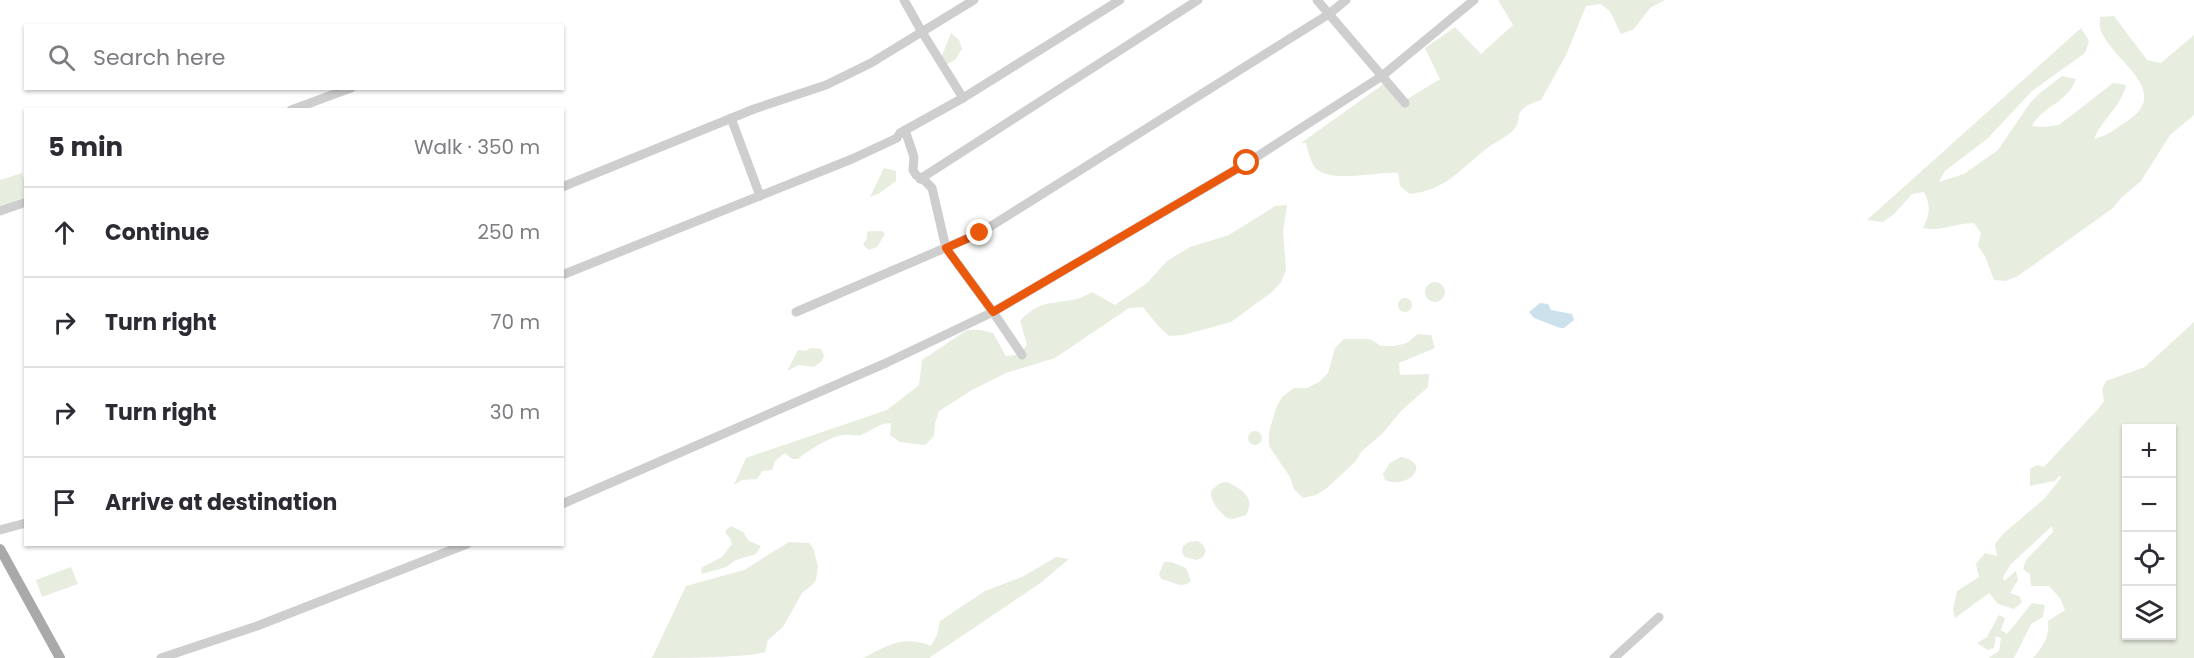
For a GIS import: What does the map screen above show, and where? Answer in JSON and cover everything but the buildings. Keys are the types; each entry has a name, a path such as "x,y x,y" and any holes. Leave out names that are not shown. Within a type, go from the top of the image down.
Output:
{"main road":[{"path":"0,549 60,658"}],"street":[{"path":"904,0 963,98"},
{"path":"564,186 731,118 826,85 871,63 975,0"},
{"path":"564,268 852,159 897,138 902,131 963,98 1120,0"},
{"path":"1317,0 1405,103"},
{"path":"796,312 990,227 1329,14 1346,0"},
{"path":"564,503 877,368 993,312 1247,163 1382,76 1474,0"},
{"path":"920,179 1194,1"},
{"path":"296,108 346,90"},
{"path":"731,118 760,193"},
{"path":"902,131 914,157 913,170 932,188 946,248 1022,355"},
{"path":"564,274 760,193"},
{"path":"0,211 24,203"},
{"path":"0,530 24,524"},
{"path":"161,658 257,626 462,546"},
{"path":"1614,658 1659,616"}],"shaded area":[{"path":"1498,0 1665,0 1650,8 1634,29 1621,34 1610,11 1600,4 1586,6 1566,55 1541,100 1523,109 1516,126 1508,135 1489,147 1443,184 1410,194 1400,186 1398,173 1341,176 1321,172 1314,166 1306,143 1301,143 1385,83 1404,101 1440,79 1425,48 1455,27 1481,54 1513,25"},
{"path":"2114,16 2147,60 2161,63 2194,35 2194,115 2170,135 2141,181 2113,208 2018,276 2006,281 1994,280 1985,256 1978,246 1981,233 1974,223 1936,229 1923,228 1929,210 1924,192 1912,194 1894,214 1883,222 1867,220 2081,28 2089,41 2085,53 2032,91 1987,139 1945,171 1939,182 1964,174 1998,150 2030,103 2062,76 2076,79 2067,94 2043,113 2032,126 2059,125 2113,83 2126,85 2124,93 2094,139 2130,119 2141,108 2144,97 2142,86 2135,75 2107,42 2100,29 2100,17"},
{"path":"951,33 959,40 962,49 955,60 947,64 941,58"},
{"path":"884,168 896,171 896,181 870,197"},
{"path":"22,173 24,197 0,206 0,180"},
{"path":"1287,205 1283,232 1286,270 1281,282 1272,292 1231,322 1183,335 1169,336 1143,307 1129,308 1055,358 1006,373 972,390 939,411 934,436 925,445 900,442 890,435 891,423 886,424 861,435 831,438 798,459 792,459 785,453 775,461 772,470 762,471 757,479 742,480 734,485 746,458 887,410 919,385 922,360 967,330 993,333 1006,356 1018,355 1027,345 1020,321 1029,312 1046,304 1073,300 1092,292 1115,305 1147,283 1167,261 1190,247 1229,235 1275,206"},
{"path":"882,231 885,234 877,247 869,250 863,245 867,232"},
{"path":"1435,282 1442,285 1445,292 1442,299 1435,302 1428,299 1425,292 1428,285"},
{"path":"1402,298 1408,298 1412,305 1408,312 1402,312 1398,308 1398,302"},
{"path":"2194,322 2194,658 2033,658 2045,641 2048,621 2065,610 2060,598 2049,586 2031,586 2030,574 2023,569 2026,560 2053,532 2052,526 2010,565 2003,577 2004,581 2016,571 2018,580 2010,593 2019,596 2022,602 2014,609 1998,604 1989,593 1955,618 1953,610 1957,591 1979,577 1976,564 1985,553 1997,556 1995,544 2004,533 2044,499 2061,478 2060,475 2055,481 2030,486 2030,469 2037,465 2044,467 2099,408 2104,401 2102,389 2106,381 2145,367"},
{"path":"1418,334 1431,335 1435,348 1399,363 1400,375 1429,374 1428,387 1400,412 1383,433 1362,451 1355,462 1327,488 1316,495 1303,498 1294,489 1290,477 1269,446 1269,432 1282,397 1294,388 1307,388 1319,382 1328,373 1335,348 1344,339 1370,339 1381,346 1395,346 1407,343"},
{"path":"811,348 821,349 824,355 822,361 814,367 799,365 787,371 798,350 805,351"},
{"path":"1252,431 1258,431 1262,438 1258,445 1252,445 1248,441 1248,435"},
{"path":"1401,457 1410,460 1415,465 1414,475 1402,481 1385,480 1383,474 1390,463"},
{"path":"1227,482 1246,494 1249,509 1246,515 1233,519 1227,518 1214,503 1211,491 1220,483"},
{"path":"731,526 743,532 749,541 761,546 756,554 702,574 701,568 722,557 732,544 725,533"},
{"path":"1198,541 1206,551 1203,557 1197,560 1185,557 1182,552 1183,546 1189,542"},
{"path":"789,542 809,543 813,548 818,566 816,580 802,593 783,627 768,640 765,652 728,657 652,658 686,586 744,570"},
{"path":"1056,557 1069,559 1039,584 929,658 863,658 896,643 912,641 931,646 937,635 940,621 985,591 1022,577"},
{"path":"1164,562 1171,562 1186,568 1191,581 1180,585 1161,579 1159,574"},
{"path":"71,567 78,584 42,597 36,580"},
{"path":"2032,603 2045,605 2043,617 2031,624 2014,658 1988,658 1999,651 2001,638 1996,636 1994,648 1988,650 1977,643 1987,637 1999,615 2005,618 2001,630 2007,634"}],"water":[{"path":"1540,303 1548,304 1551,310 1572,314 1574,320 1564,328 1560,328 1534,318 1529,312"}],"route":[{"path":"980,233 946,248 993,312 1247,163"}]}
